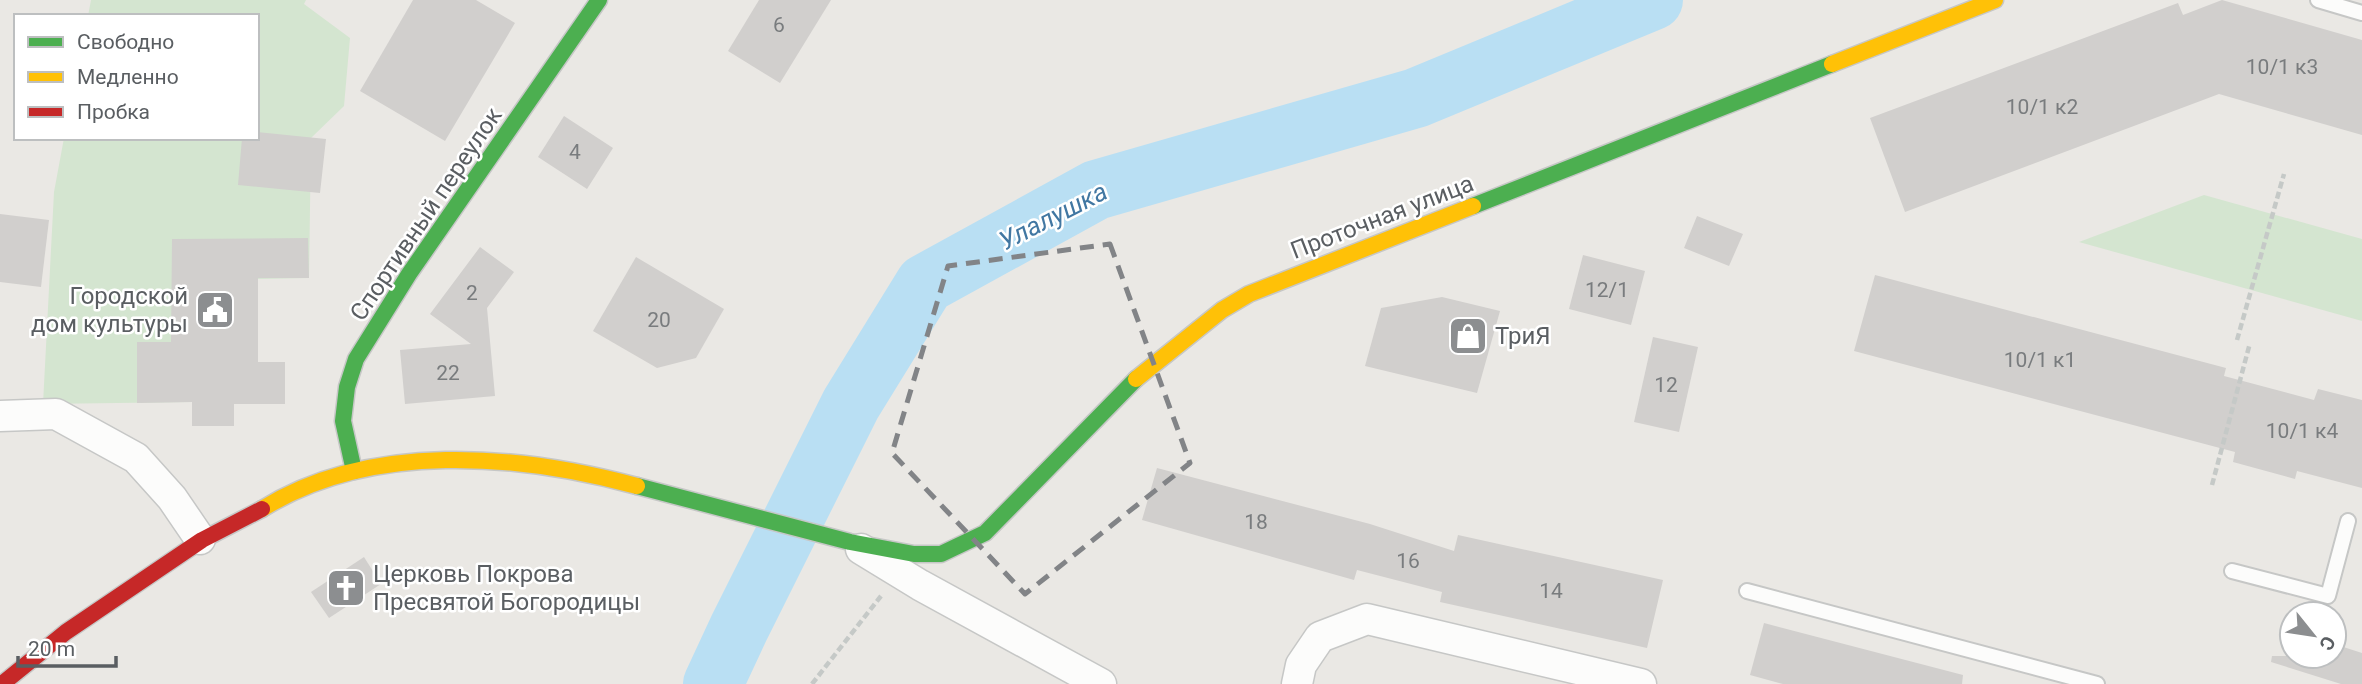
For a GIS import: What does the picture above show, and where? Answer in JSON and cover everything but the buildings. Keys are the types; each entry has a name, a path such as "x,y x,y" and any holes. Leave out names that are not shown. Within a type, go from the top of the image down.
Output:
{"main road":[{"name":"Спортивный переулок","path":"354,471 342,421 347,387 356,359 409,275 599,0"},
{"name":"Проточная улица","path":"2,684 66,632 187,551 200,539 254,513 297,488 354,471 424,462 558,468 597,475 850,542 914,554 941,554 985,533 1111,402 1151,365 1222,310 1249,294 1995,0"}],"street":[{"path":"0,416 55,414 136,458 172,498 200,539"},
{"path":"850,542 920,585 1101,684"},
{"path":"1297,684 1301,666 1320,637 1367,619 1641,684"}],"lane":[{"path":"2318,0 2362,13"},
{"path":"2232,571 2328,596 2348,521"},
{"path":"1746,591 2097,684"}],"path":[{"path":"2237,340 2284,174"},
{"path":"2212,485 2249,344"},
{"path":"812,684 884,592"}],"highlighted area":[{"path":"1110,244 1190,463 1025,594 892,453 948,266"}],"green space":[{"path":"91,0 306,0 304,4 350,38 344,106 311,138 309,278 258,279 258,362 285,362 285,404 234,404 234,426 192,426 192,402 43,404 54,192 64,140 259,140 259,14 88,14"},
{"path":"2204,195 2362,239 2362,321 2079,242"}],"waterway":[{"name":"Улалушка","path":"713,684 851,404 925,284 1096,190 1416,98 1653,0"}],"traffic: fast":[{"path":"354,471 343,421 347,387 356,359 409,274 599,0"},
{"path":"1473,206 1832,64"},
{"path":"637,486 850,542 914,554 941,554 985,533 1136,379"}],"traffic: slow":[{"path":"1832,64 1995,0"},
{"path":"1136,379 1222,310 1249,294 1473,206"},
{"path":"262,509 305,487 350,472 397,463 495,461 591,475 637,486"}],"traffic: jam":[{"path":"2,684 66,632 202,540 262,509"}],"place":[{"name":"Городской дом культуры","path":"215,310"},
{"name":"ТриЯ","path":"1468,336"},
{"name":"Церковь Покрова Пресвятой Богородицы","path":"346,588"}]}
